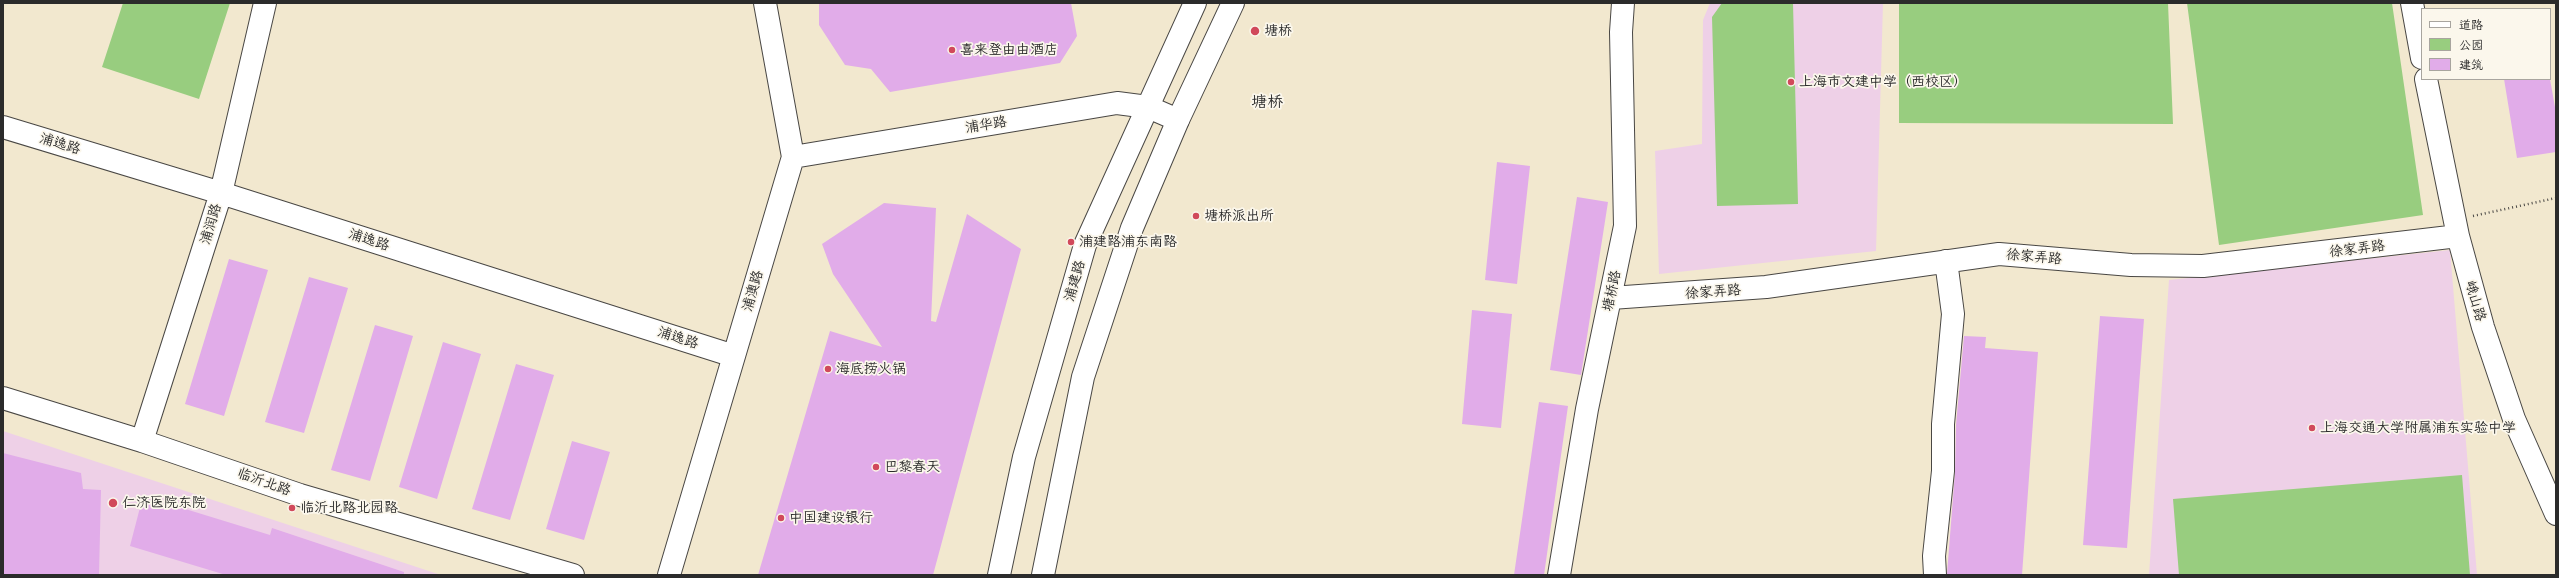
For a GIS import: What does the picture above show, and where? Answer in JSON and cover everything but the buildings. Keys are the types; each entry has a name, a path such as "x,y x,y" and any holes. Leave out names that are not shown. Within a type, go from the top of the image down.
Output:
{"street":[{"name":"浦润路","path":"142,441 221,193 265,3"},
{"name":"浦澳路","path":"669,575 793,157 765,3"},
{"name":"浦建路","path":"999,575 1024,457 1085,245 1195,3"},
{"path":"1043,575 1083,377 1132,228 1178,120 1233,3"},
{"name":"塘桥路","path":"1559,575 1573,480 1621,252 1626,210 1621,32 1623,3"},
{"path":"2412,3 2421,52"},
{"name":"峨山路","path":"2426,80 2457,228 2497,374 2514,419 2556,514"},
{"name":"浦华路","path":"793,157 1117,103 1148,107 1178,120"},
{"name":"浦逸路","path":"3,127 221,193 734,356"},
{"name":"徐家弄路","path":"1611,298 1766,287 1946,261 2012,254 2130,265 2203,266 2457,228"},
{"path":"1935,575 1934,556 1943,471 1943,424 1953,314 1946,261"},
{"name":"临沂北路","path":"3,398 142,441 300,495 573,575"}],"path":[{"path":"2457,228 2556,198"}],"shaded area":[{"name":"上海市文建中学（西校区）","path":"1710,3 1883,3 1876,251 1659,274 1655,151 1702,144 1703,20"},
{"name":"上海交通大学附属浦东实验中学","path":"2450,250 2477,575 2149,575 2169,280"},
{"name":"仁济医院东院","path":"3,431 441,575 3,575"}],"green space":[{"path":"123,3 230,3 199,99 102,67"},
{"path":"1722,3 1793,3 1798,204 1717,206 1712,17"},
{"path":"1899,3 2168,3 2173,124 1899,123"},
{"path":"2187,3 2392,3 2423,215 2219,245"},
{"path":"2462,475 2470,575 2179,575 2173,499"}],"place":[{"name":"塘桥","path":"1255,31"},
{"name":"喜来登由由酒店","path":"952,50"},
{"name":"上海市文建中学（西校区）","path":"1791,82"},
{"name":"塘桥派出所","path":"1196,216"},
{"name":"浦建路浦东南路","path":"1071,242"},
{"name":"海底捞火锅","path":"828,369"},
{"name":"上海交通大学附属浦东实验中学","path":"2312,428"},
{"name":"巴黎春天","path":"876,467"},
{"name":"仁济医院东院","path":"113,503"},
{"name":"临沂北路北园路","path":"292,508"},
{"name":"中国建设银行","path":"781,518"}],"district":[{"name":"塘桥","path":"1267,102"}]}
